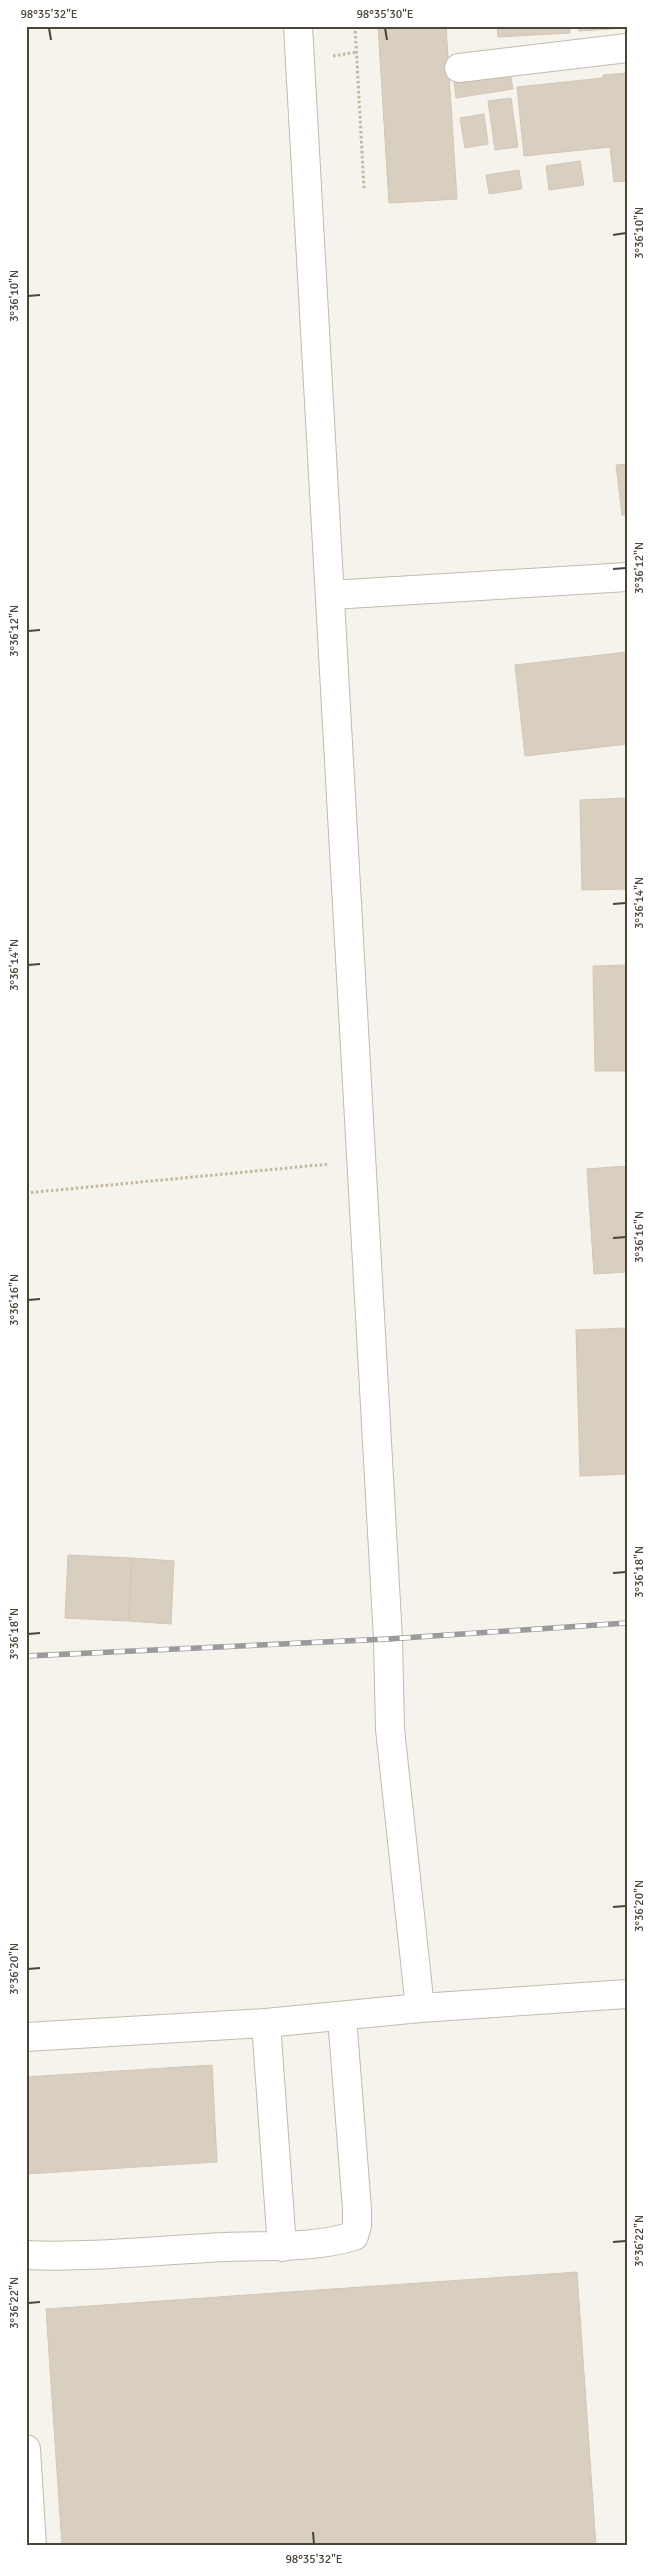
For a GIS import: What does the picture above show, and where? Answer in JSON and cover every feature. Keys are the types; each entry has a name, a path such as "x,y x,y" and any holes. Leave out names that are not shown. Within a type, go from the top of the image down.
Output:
{"street":[{"path":"298,26 388,1639 390,1729 420,2008"},
{"path":"459,68 627,48"},
{"path":"330,595 627,577"},
{"path":"26,2036 266,2023 420,2008 627,1994"},
{"path":"26,2255 228,2247 282,2247 334,2242 354,2236 357,2225 342,2017"},
{"path":"266,2023 282,2247"},
{"path":"26,2449 32,2546"}],"path":[{"path":"355,26 364,188"},
{"path":"26,1193 362,1160"}],"building":[{"path":"378,26 446,26 457,199 389,203"},
{"path":"497,26 570,26 570,33 498,37"},
{"path":"578,26 627,26 627,28 579,31"},
{"path":"510,73 513,89 456,98 454,82"},
{"path":"627,73 627,181 614,182 610,147 524,156 517,87 603,78 603,75"},
{"path":"511,98 518,147 495,150 488,101"},
{"path":"484,114 488,144 465,148 460,118"},
{"path":"580,161 584,185 549,190 546,166"},
{"path":"519,170 522,189 489,194 486,175"},
{"path":"627,464 627,515 622,515 616,465"},
{"path":"627,652 627,744 525,756 515,665"},
{"path":"627,798 627,889 582,890 580,800"},
{"path":"627,965 627,1071 595,1071 593,966"},
{"path":"627,1166 627,1272 594,1274 587,1169"},
{"path":"627,1328 627,1474 580,1476 576,1330"},
{"path":"68,1555 132,1558 129,1621 65,1618"},
{"path":"132,1558 174,1561 171,1624 129,1621"},
{"path":"212,2065 217,2162 26,2174 26,2077"},
{"path":"577,2272 596,2546 62,2546 46,2309"}],"railway":[{"path":"26,1656 388,1639 627,1623"}]}
